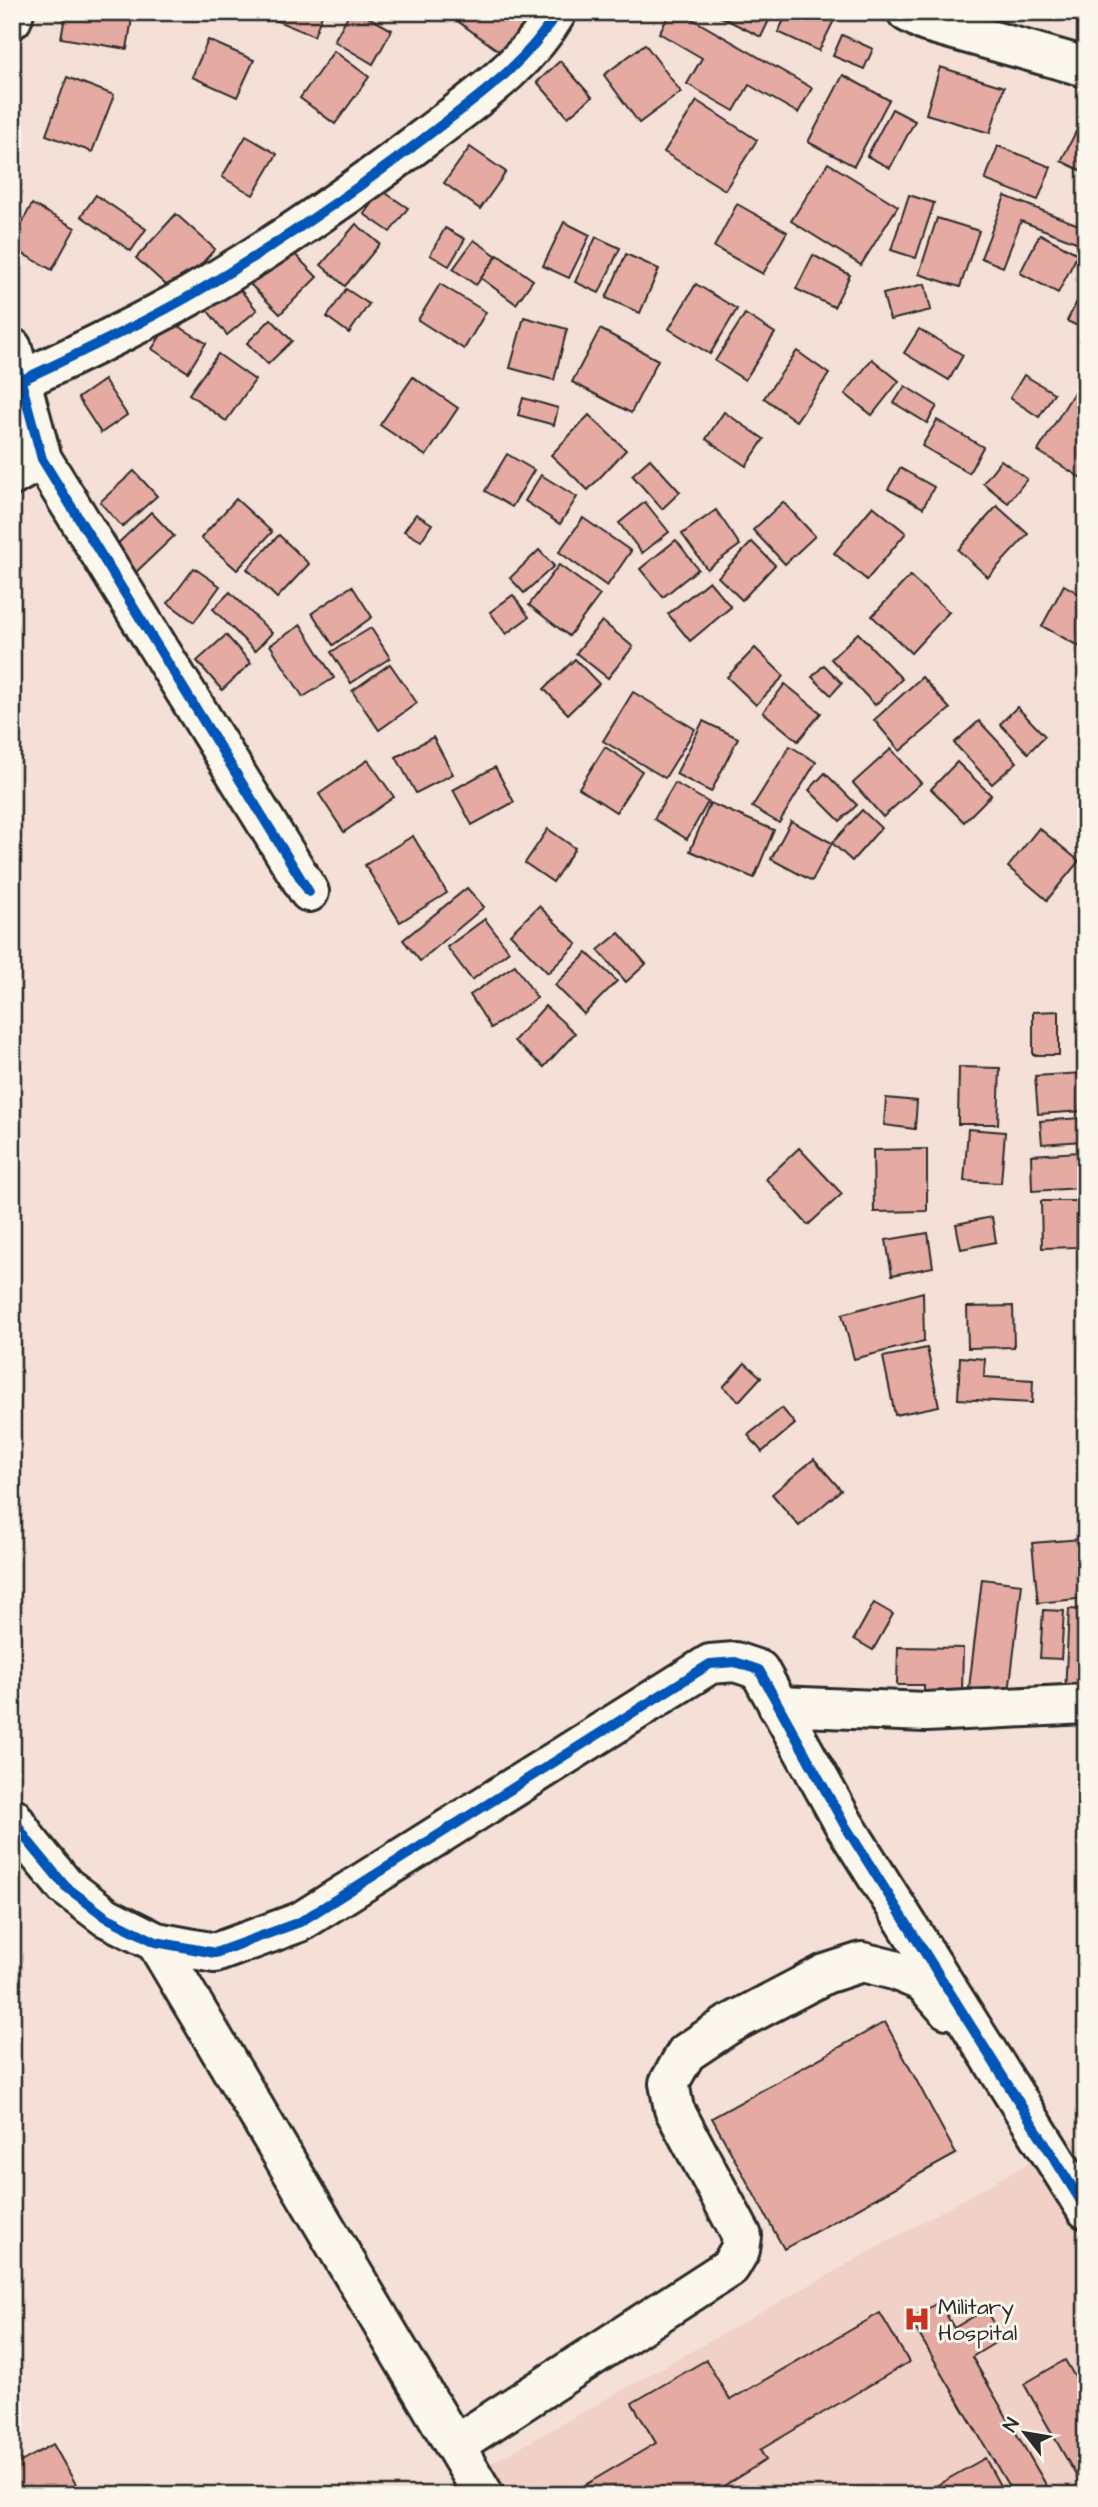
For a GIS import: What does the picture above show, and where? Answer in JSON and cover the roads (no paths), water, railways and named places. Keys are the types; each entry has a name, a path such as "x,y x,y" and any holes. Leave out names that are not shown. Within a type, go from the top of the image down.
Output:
{"street":[{"path":"12,19 14,12"},
{"path":"309,892 27,467 17,364 188,297 339,201 498,82 536,44 557,12"},
{"path":"907,12 926,22 1086,67"},
{"path":"12,1817 65,1886 106,1917 156,1942 215,1953 300,1922 710,1664 735,1662 758,1670 844,1824 1086,2208"},
{"path":"778,1706 926,1712 1086,1704"},
{"path":"156,1942 455,2445 481,2494"},
{"path":"455,2445 730,2267 740,2250 742,2236 674,2109 669,2083 686,2053 728,2025 825,1974 862,1962 894,1970 923,1982 966,2031 1086,2228"}],"place":[{"name":"Military Hospital","path":"917,2319"}]}
